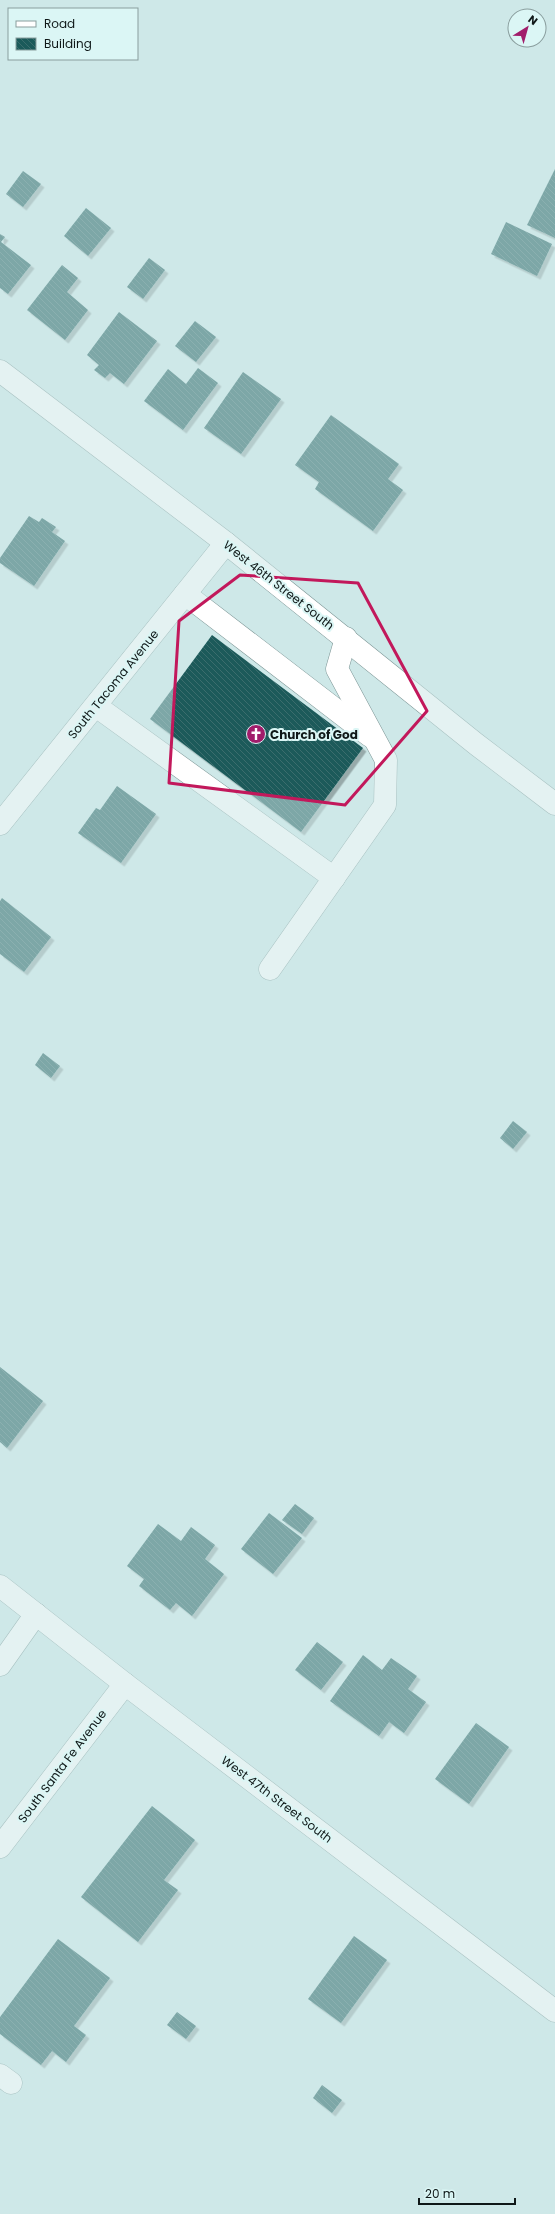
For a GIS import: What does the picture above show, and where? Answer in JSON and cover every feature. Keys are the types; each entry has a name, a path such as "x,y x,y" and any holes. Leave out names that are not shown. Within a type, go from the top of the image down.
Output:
{"street":[{"name":"West 46th Street South","path":"0,371 226,543 476,744 555,804"},
{"name":"South Tacoma Avenue","path":"0,824 226,543"},
{"path":"185,594 376,741"},
{"path":"270,969 385,805 386,760 337,669 346,638"},
{"path":"96,706 334,878"},
{"name":"West 47th Street South","path":"0,1586 125,1684 555,2011"},
{"path":"0,1665 36,1614"},
{"name":"South Santa Fe Avenue","path":"0,1847 125,1684"}],"highlighted area":[{"path":"240,575 358,583 427,711 345,805 169,783 179,621"}],"building":[{"path":"555,169 555,238 527,225"},
{"path":"23,171 41,184 23,207 6,194"},
{"path":"86,208 111,228 88,256 64,236"},
{"path":"506,222 552,244 537,276 491,254"},
{"path":"0,234 5,237 1,242 31,265 8,294 0,288"},
{"path":"149,258 165,270 143,299 127,287"},
{"path":"62,265 78,278 67,292 88,310 65,340 27,310"},
{"path":"119,312 157,341 124,384 110,373 105,378 94,370 99,365 87,355"},
{"path":"195,321 216,337 196,362 175,346"},
{"path":"198,368 218,383 183,430 144,401 168,369 186,384"},
{"path":"243,372 281,399 241,454 204,428"},
{"path":"331,415 399,464 388,479 403,490 373,531 315,489 319,482 295,465"},
{"path":"29,516 39,522 42,518 56,527 52,532 65,541 34,586 0,563 0,558"},
{"name":"Church of God","path":"212,635 363,748 301,832 150,719"},
{"path":"117,786 156,814 121,863 78,833 96,808 100,810"},
{"path":"2,898 51,937 24,972 0,954 0,901"},
{"path":"43,1053 60,1066 51,1078 35,1065"},
{"path":"513,1121 527,1132 513,1149 500,1138"},
{"path":"0,1367 43,1401 7,1448 0,1442"},
{"path":"295,1504 314,1518 302,1534 282,1520"},
{"path":"269,1513 302,1538 273,1574 241,1549"},
{"path":"158,1524 181,1541 191,1527 215,1545 205,1559 224,1574 192,1616 176,1603 170,1610 139,1586 144,1579 127,1566"},
{"path":"317,1642 343,1662 321,1690 295,1670"},
{"path":"363,1655 382,1670 391,1658 417,1676 408,1689 426,1702 404,1733 389,1722 379,1736 330,1701"},
{"path":"476,1723 509,1747 469,1804 435,1779"},
{"path":"152,1806 195,1840 164,1880 178,1890 138,1942 81,1897"},
{"path":"354,1936 387,1960 341,2023 308,1999"},
{"path":"58,1939 110,1978 74,2026 86,2035 66,2062 52,2051 41,2065 0,2034 0,2017"},
{"path":"177,2012 196,2026 186,2039 167,2025"},
{"path":"322,2085 342,2100 332,2113 313,2098"}],"place":[{"name":"Church of God","path":"256,734"}]}
